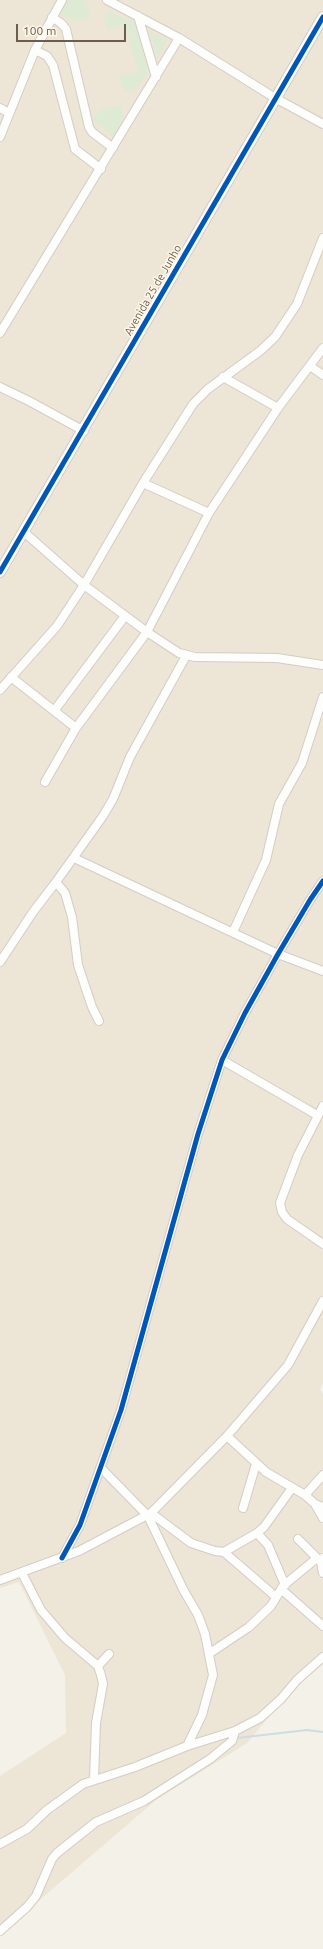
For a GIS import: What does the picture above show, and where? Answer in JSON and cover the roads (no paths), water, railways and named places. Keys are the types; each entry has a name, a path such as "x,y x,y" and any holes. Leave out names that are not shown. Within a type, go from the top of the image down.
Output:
{"street":[{"path":"0,138 34,50 62,0"},
{"path":"107,0 179,38 275,98 323,124"},
{"path":"138,16 156,77"},
{"path":"52,17 66,29 89,127 92,132 113,148"},
{"name":"Avenida 25 de Junho","path":"0,572 323,17"},
{"path":"0,333 101,169 179,38"},
{"path":"34,50 46,56 54,65 75,149 101,169"},
{"path":"0,108 9,113"},
{"path":"0,690 10,677 49,636 84,586 143,483 193,404 223,377 260,351 275,336 297,304 323,238"},
{"path":"45,782 76,728 147,632 209,513 278,408 323,348"},
{"path":"310,366 323,375"},
{"path":"223,377 278,408"},
{"path":"0,388 29,401 84,430"},
{"path":"143,483 209,513"},
{"path":"24,532 84,586 147,632 186,656 277,658 323,665"},
{"path":"54,711 125,616"},
{"path":"0,962 33,912 74,858 113,799 130,757 186,656"},
{"path":"10,677 76,728"},
{"path":"233,932 266,860 279,804 302,763 323,697"},
{"path":"74,858 278,954 323,971"},
{"path":"62,1558 80,1525 101,1468 136,1362 196,1141 222,1060 245,1013 278,954 323,881"},
{"path":"56,882 65,893 72,917 78,965 92,1007 99,1021"},
{"path":"222,1060 317,1115"},
{"path":"323,1106 317,1115 298,1155 280,1203 282,1212 287,1220 323,1244"},
{"path":"0,1580 62,1558 149,1514 227,1436 288,1365 323,1301"},
{"path":"227,1436 256,1464 305,1495 315,1504 323,1518"},
{"path":"243,1508 256,1464"},
{"path":"101,1468 149,1514 192,1543 215,1551 224,1552 276,1597"},
{"path":"305,1495 323,1475"},
{"path":"224,1552 257,1533 264,1527 292,1488"},
{"path":"315,1504 323,1507"},
{"path":"149,1514 184,1591 198,1615 210,1653 213,1675 202,1715 187,1746"},
{"path":"257,1533 268,1545 283,1587 323,1626"},
{"path":"298,1539 320,1559 323,1573"},
{"path":"210,1653 249,1627 271,1606 283,1587 320,1559"},
{"path":"22,1573 41,1610 65,1638 98,1666 102,1684 96,1723 94,1779"},
{"path":"98,1666 109,1654"},
{"path":"0,1844 27,1829 68,1794 94,1779 135,1767 187,1746 235,1731 260,1718 271,1710 297,1680 323,1657"},
{"path":"0,1931 27,1907 36,1896 52,1859 57,1852 96,1822 144,1800 210,1759 232,1741 235,1731"}],"waterway":[{"path":"237,1738 307,1730 323,1732"}]}
